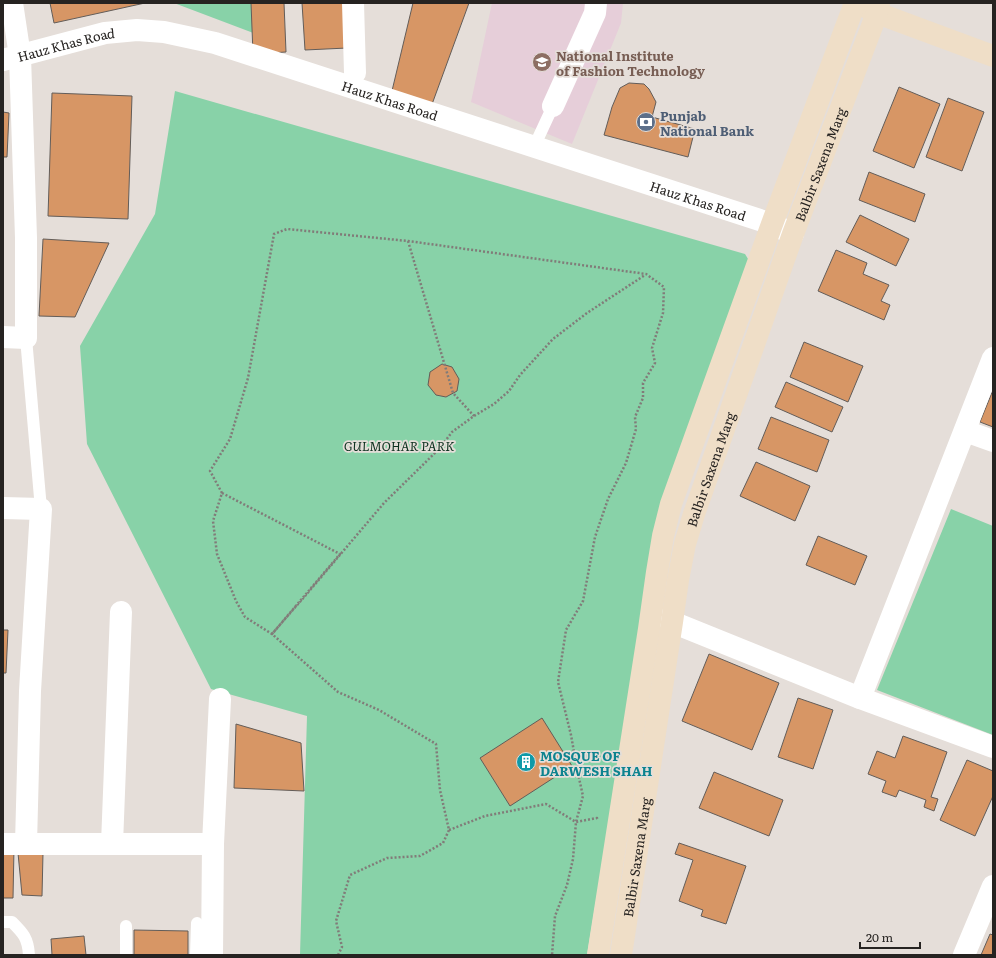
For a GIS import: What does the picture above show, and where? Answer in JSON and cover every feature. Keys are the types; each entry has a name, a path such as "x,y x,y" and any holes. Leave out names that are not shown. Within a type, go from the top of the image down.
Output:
{"street":[{"path":"3,337 26,338 26,238 12,58 12,3"},
{"path":"353,3 356,81"},
{"path":"553,106 596,13 596,3"},
{"path":"856,3 878,8 993,56"},
{"name":"Balbir Saxena Marg","path":"598,955 663,536 671,504 772,224 856,3"},
{"name":"Balbir Saxena Marg","path":"621,955 678,580 685,544 694,514 793,234 878,8"},
{"name":"Hauz Khas Road","path":"12,58 105,33 138,30 164,32 215,43 356,81 534,147 772,224 793,234"},
{"path":"860,698 993,358"},
{"path":"965,431 993,441"},
{"path":"3,508 41,509 30,691 26,844"},
{"path":"112,844 122,612"},
{"path":"651,616 672,622 860,698 993,747"},
{"path":"212,955 212,844 220,699"},
{"path":"3,844 212,844"},
{"path":"964,955 988,910 993,886"}],"lane":[{"path":"534,147 553,106"},
{"path":"26,338 41,509"},
{"path":"3,922 12,922 23,933 29,955"},
{"path":"196,955 197,923"},
{"path":"126,926 126,955"}],"path":[{"path":"340,554 222,493 210,471 230,439 248,378 274,234 287,229 408,241 646,274 664,287 663,313 652,348 655,363 643,383 643,398 635,417 636,430 626,463 608,499 595,538 583,601 566,630 558,682 571,735 583,796 576,822 574,859 556,916 552,955"},
{"path":"408,241 453,393 474,416"},
{"path":"272,634 384,503 440,448 452,432 494,404 509,391 520,375 553,339 586,313 646,274"},
{"path":"222,493 213,521 217,554 236,601 245,618 272,634 338,692 380,710 436,744 440,790 449,830 443,843 420,856 387,858 350,874 336,921 342,947 338,955"},
{"path":"449,830 485,816 546,804 576,822"}],"shaded area":[{"name":"National Institute of Fashion Technology","path":"492,3 623,3 621,23 572,144 471,102"}],"green space":[{"path":"174,3 255,3 256,34"},
{"name":"GULMOHAR PARK","path":"175,91 745,254 753,267 651,569 587,955 300,955 307,716 211,689 87,444 80,346 155,214"},
{"path":"951,509 993,526 993,735 877,690"}],"building":[{"path":"50,3 145,3 54,23"},
{"path":"251,3 284,3 286,52 253,54"},
{"path":"302,3 344,3 347,48 305,50"},
{"path":"413,3 469,3 431,107 391,95"},
{"path":"629,83 644,84 649,89 656,102 652,117 695,129 688,157 604,135 612,107 620,88"},
{"path":"899,87 940,104 914,168 873,151"},
{"path":"52,93 132,96 128,219 48,216"},
{"path":"948,98 984,112 962,171 926,157"},
{"path":"3,112 9,113 7,157 3,157"},
{"path":"869,172 925,194 915,222 859,200"},
{"path":"860,215 909,239 896,266 846,242"},
{"path":"43,239 109,243 75,317 39,316"},
{"path":"836,250 867,263 863,274 889,285 881,301 890,305 884,320 818,291"},
{"path":"804,342 863,366 848,402 790,377"},
{"path":"442,364 452,367 459,379 457,391 446,397 436,395 428,385 430,372"},
{"path":"786,382 843,407 832,432 775,407"},
{"path":"993,390 993,427 980,422"},
{"path":"771,417 829,440 817,472 758,449"},
{"path":"756,462 810,486 795,521 740,496"},
{"path":"818,536 867,556 855,585 806,565"},
{"path":"3,630 8,630 6,673 3,673"},
{"path":"709,654 779,683 752,750 682,721"},
{"path":"798,698 833,710 813,769 778,757"},
{"name":"MOSQUE OF DARWESH SHAH","path":"542,718 572,766 510,806 480,758"},
{"path":"236,724 301,743 304,791 234,788"},
{"path":"903,736 947,752 931,797 938,799 934,811 924,807 926,800 899,790 896,797 882,792 886,781 868,774 877,751 895,758"},
{"path":"967,760 993,771 993,796 975,836 940,820"},
{"path":"714,772 783,800 769,836 699,808"},
{"path":"679,843 746,866 726,924 701,916 703,910 679,901 693,860 675,854"},
{"path":"3,848 14,848 13,898 3,898"},
{"path":"18,853 43,853 42,896 22,895"},
{"path":"134,930 188,931 188,955 134,955"},
{"path":"990,934 993,935 993,955 981,955"},
{"path":"84,936 86,955 52,955 51,939"}],"place":[{"name":"National Institute of Fashion Technology","path":"542,62"},
{"name":"Punjab National Bank","path":"646,122"},
{"name":"MOSQUE OF DARWESH SHAH","path":"526,762"}]}
